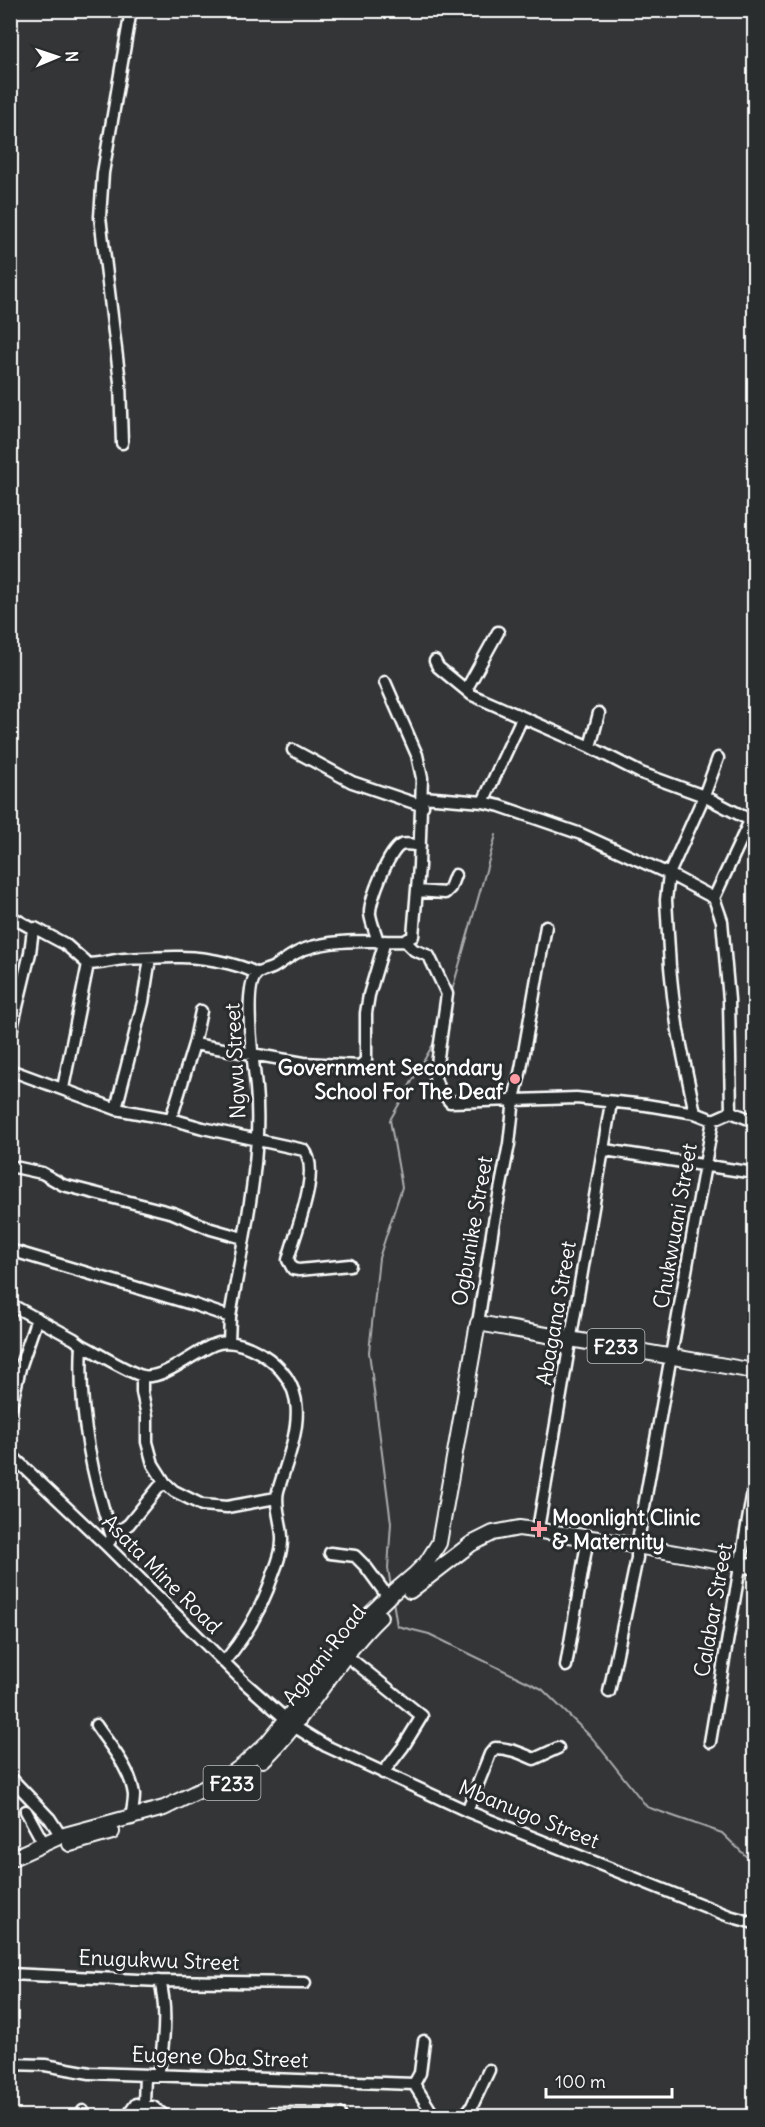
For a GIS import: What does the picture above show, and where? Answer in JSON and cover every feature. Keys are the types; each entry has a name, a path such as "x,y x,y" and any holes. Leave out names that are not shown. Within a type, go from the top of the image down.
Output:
{"main road":[{"name":"F233","path":"478,1323 754,1371"},
{"name":"Ogbunike Street","path":"439,1543 478,1323"},
{"name":"Agbani Road","path":"10,1870 54,1848 133,1827 171,1814 208,1797 259,1764 392,1598 450,1557 493,1533 519,1528 538,1529 748,1566"},
{"path":"439,1543 450,1557"},
{"name":"Agbani Road","path":"10,1859 62,1836 131,1819 180,1801 227,1777 291,1723 348,1636 392,1598 427,1562 439,1543"}],"street":[{"path":"122,443 120,382 100,217 103,173 131,10"},
{"path":"466,690 498,632"},
{"path":"435,661 438,667 466,690 522,718 590,747 641,773 752,816 731,866 714,898"},
{"path":"385,682 417,755 422,778 423,802 413,936 405,940 414,950 429,956 447,994 435,1078 438,1087 450,1102 576,1098 646,1105 695,1113 713,1120 731,1112 754,1120"},
{"path":"590,747 599,713"},
{"path":"483,801 522,718"},
{"path":"293,750 352,782 423,802 483,801 581,834 669,874 714,898 722,921 729,1000 731,1112"},
{"path":"695,1113 678,1031 670,967 666,900 669,874 704,796 718,758"},
{"path":"194,1044 303,1063 360,1066 364,1064 366,1060 366,1013 381,942 370,914 371,904 387,861 396,848 401,845 420,846"},
{"path":"417,891 445,893 450,888 455,875"},
{"path":"10,916 33,929 38,928 65,944 88,964 184,956 215,960 243,967 257,974"},
{"name":"Ogbunike Street","path":"478,1323 509,1144 514,1099 546,926"},
{"path":"10,1036 30,953 33,929"},
{"name":"Ngwu Street","path":"229,1342 230,1317 258,1141 250,1001 253,981 257,974 272,968 303,949 315,946 405,940"},
{"path":"116,1109 143,1002 150,958"},
{"path":"63,1088 88,964"},
{"path":"171,1119 194,1044 201,1011"},
{"path":"10,1070 116,1109 171,1119 304,1150 309,1156 308,1191 288,1260 291,1266 299,1270 350,1265"},
{"name":"Abagana Street","path":"538,1529 605,1149 611,1103"},
{"name":"Chukwuani Street","path":"609,1692 637,1558 637,1546 713,1120"},
{"path":"605,1149 754,1173"},
{"path":"10,1166 42,1173 63,1185 173,1212 211,1229 243,1238"},
{"path":"10,1250 230,1317"},
{"path":"10,1304 142,1376 162,1372 213,1345 229,1342 252,1348 279,1366 291,1385 297,1402 298,1417 295,1436 276,1498 282,1537 278,1560 269,1588 251,1627 224,1662"},
{"path":"10,1411 20,1368 37,1318"},
{"path":"82,1345 80,1368 82,1405 90,1458 110,1542"},
{"path":"142,1376 142,1392 147,1416 147,1442 153,1464 165,1483 174,1491 202,1505 227,1507 276,1498"},
{"name":"Asata Mine Road","path":"10,1454 110,1542 224,1662 291,1723"},
{"path":"110,1542 129,1524 152,1494 165,1483"},
{"name":"Calabar Street","path":"710,1742 748,1566 754,1485"},
{"path":"566,1666 588,1537"},
{"path":"330,1553 355,1556 392,1598"},
{"path":"347,1656 422,1716 404,1747 382,1773"},
{"name":"Mbanugo Street","path":"291,1723 326,1746 467,1811 719,1912 754,1923"},
{"path":"96,1725 124,1768 132,1786 134,1797 131,1819"},
{"path":"467,1811 490,1754 495,1748 521,1753 534,1759 558,1748"},
{"path":"10,1777 50,1819 62,1836"},
{"path":"26,1811 44,1844"},
{"name":"Enugukwu Street","path":"10,1974 160,1981 305,1983"},
{"path":"158,2075 163,2050 164,2007 160,1981"},
{"path":"424,2041 420,2073 414,2084 434,2116"},
{"name":"Eugene Oba Street","path":"10,2064 45,2065 90,2073 414,2084"},
{"path":"464,2116 472,2106 489,2070"},
{"path":"144,2106 145,2074"},
{"path":"132,2116 131,2111 136,2104 153,2107 165,2116"},
{"path":"272,2116 272,2113 303,2115 331,2112 340,2114 340,2116"}],"waterway":[{"path":"451,994 496,835"},
{"path":"391,1587 388,1568 391,1523 369,1352 379,1258 402,1187 390,1120 435,1041"},
{"path":"393,1601 397,1626 429,1634 542,1689 593,1739 647,1807 722,1833 754,1864"}],"place":[{"name":"Government Secondary School For The Deaf","path":"515,1079"},
{"name":"Moonlight Clinic & Maternity","path":"539,1529"}]}
